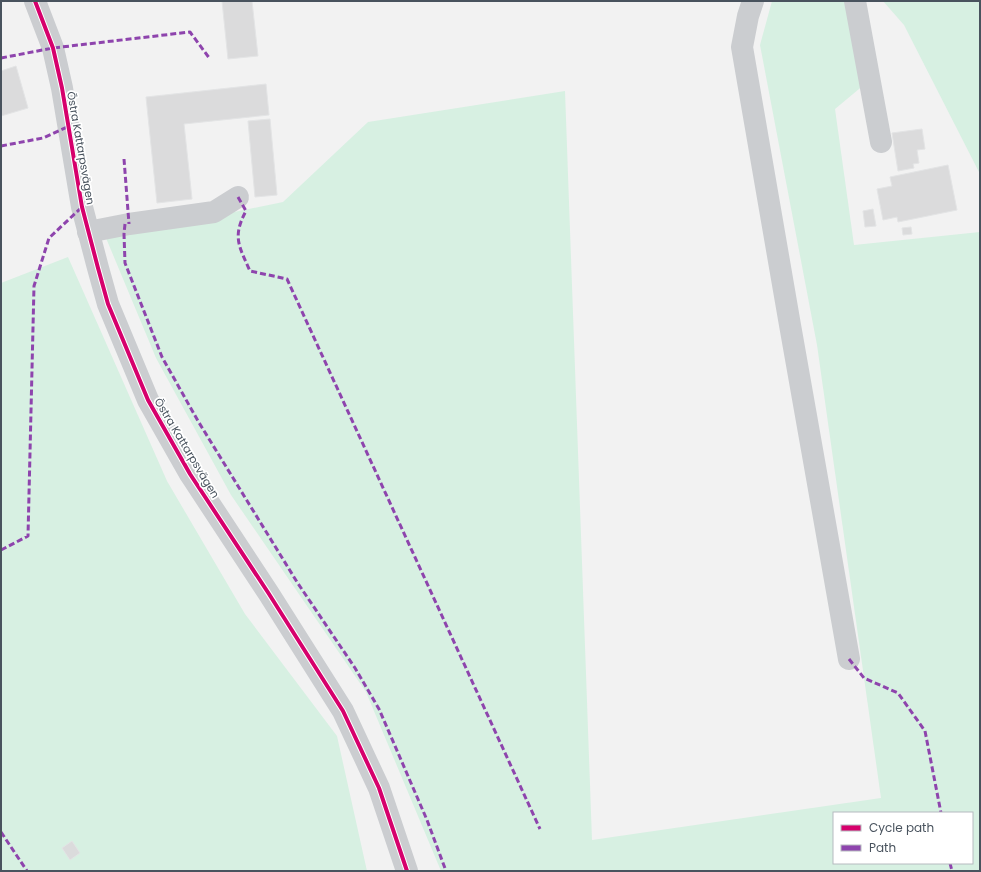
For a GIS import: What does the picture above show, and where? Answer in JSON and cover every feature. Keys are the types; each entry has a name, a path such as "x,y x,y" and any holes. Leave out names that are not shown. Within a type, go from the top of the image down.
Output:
{"street":[{"name":"Östra Kattarpsvägen","path":"35,1 53,48 62,88 82,207 108,304 148,400 190,474 269,594 343,711 379,788 407,871"},
{"path":"753,1 748,16 742,47 849,660"},
{"path":"855,1 881,142"},
{"path":"88,232 129,224 214,212 238,197"}],"green space":[{"path":"772,1 864,1 871,79 835,109 854,245 980,232 980,871 441,871 366,692 231,495 156,358 106,238 283,202 368,122 565,91 592,840 881,798 817,345 760,45"},
{"path":"883,1 980,1 980,174 904,25"},
{"path":"68,257 167,481 245,614 337,736 367,871 3,871 1,869 1,283"}],"building":[{"path":"222,1 252,1 258,56 228,59"},
{"path":"16,66 28,108 1,116 1,71"},
{"path":"266,84 269,115 184,124 192,199 157,203 146,97"},
{"path":"270,119 277,195 255,197 248,121"},
{"path":"922,129 925,149 917,150 919,163 913,164 914,168 898,171 892,133"},
{"path":"948,165 957,210 898,222 897,217 883,220 877,189 892,186 890,177"},
{"path":"873,209 876,226 865,227 863,211"},
{"path":"911,227 912,234 903,235 902,228"},
{"path":"72,841 80,853 70,860 62,848"}],"marked path":[{"path":"1,58 53,48 190,32 210,59"},
{"path":"1,146 43,138 67,127"},
{"path":"124,159 129,224"},
{"path":"238,197 246,211 239,228 238,235 240,248 250,271 287,279 540,829"},
{"path":"1,550 28,536 34,286 49,238 82,207"},
{"path":"125,224 125,263 162,357 198,421 297,582 355,668 379,709 427,820 446,871"},
{"path":"849,659 864,678 898,693 925,731 941,812"},
{"path":"1,832 27,871"},
{"path":"950,864 952,871"}],"cycle path":[{"path":"35,1 53,48 62,88 82,207 108,304 148,400 190,474 269,594 343,711 379,788 407,871"}]}
